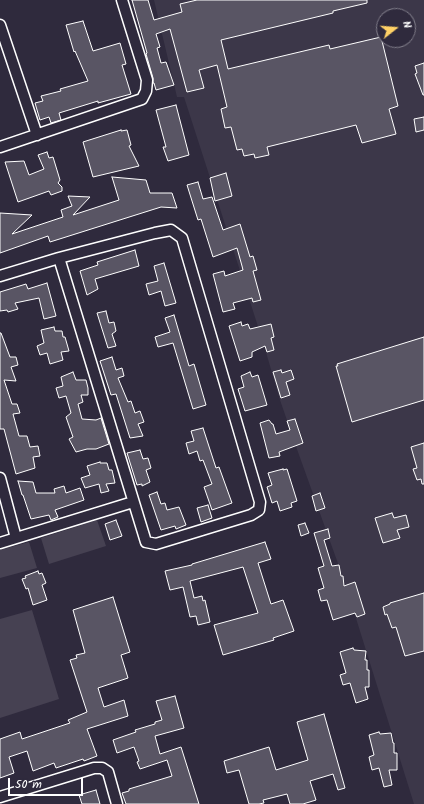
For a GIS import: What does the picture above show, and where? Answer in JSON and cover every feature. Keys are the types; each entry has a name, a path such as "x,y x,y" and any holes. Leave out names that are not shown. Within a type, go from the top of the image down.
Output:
{"street":[{"path":"0,147 142,99 146,91 147,80 122,0"},
{"path":"0,25 37,135"},
{"path":"0,276 59,258 171,230 182,238 260,502 259,510 251,515 156,544 146,542 59,258"},
{"path":"0,478 16,538"},
{"path":"0,543 133,502"},
{"path":"0,797 94,768 102,768 108,772 117,804"}],"shaded area":[{"path":"154,0 424,0 424,804 414,804 345,583 280,400 263,342 184,97 177,97"},
{"path":"97,520 106,546 49,564 41,538"},
{"path":"29,542 37,568 0,578 0,550"},
{"path":"32,610 59,699 0,718 0,619"}],"building":[{"path":"132,0 148,0 154,20 182,12 180,4 197,0 367,0 367,3 333,11 333,13 221,40 228,69 329,45 330,49 376,38 376,48 384,48 398,106 389,109 396,134 362,143 356,125 267,147 269,155 255,158 254,154 244,156 242,149 237,150 231,127 225,128 221,109 227,107 217,65 199,70 204,88 187,92 170,29 156,34 160,47 157,48 161,63 166,62 174,85 156,90 153,83 147,53"},
{"path":"83,21 93,51 120,43 126,64 122,65 131,94 98,103 98,101 59,113 61,120 51,123 49,117 40,120 35,103 43,101 41,96 61,91 60,89 88,81 75,51 74,52 66,25"},
{"path":"424,63 423,95 415,74 417,73 415,66"},
{"path":"176,105 189,155 168,161 163,147 166,147 156,110"},
{"path":"424,117 424,130 416,132 414,119"},
{"path":"121,130 127,130 131,145 129,146 139,166 93,177 83,142"},
{"path":"47,152 49,158 53,157 60,180 58,183 62,187 62,191 51,195 49,191 18,202 5,162 24,161 29,175 44,169 38,155"},
{"path":"226,173 232,196 215,201 210,178"},
{"path":"112,177 146,180 150,193 172,193 177,208 161,207 50,242 48,236 0,253 0,213 32,215 12,234 63,217 61,210 72,206 68,196 90,197 73,215 119,200"},
{"path":"198,182 203,199 212,197 223,230 240,224 250,257 253,256 257,270 253,271 261,300 253,302 252,298 233,303 235,309 223,312 213,274 224,271 225,276 243,270 237,248 213,257 201,219 198,220 187,185"},
{"path":"135,250 139,266 95,279 98,289 87,295 80,271 98,265 97,262"},
{"path":"164,263 176,303 165,306 161,291 149,295 146,284 158,281 154,266"},
{"path":"47,283 56,316 44,319 39,298 15,303 18,309 8,312 7,310 0,311 0,292 26,284 28,289"},
{"path":"106,311 109,323 114,322 116,331 112,334 116,346 108,348 97,313"},
{"path":"174,315 189,366 194,364 206,405 193,409 173,343 158,347 155,337 170,332 165,318"},
{"path":"241,322 242,326 248,324 250,329 271,324 274,337 271,338 274,350 267,352 265,346 252,352 252,357 240,361 229,326"},
{"path":"54,327 55,331 62,331 69,351 61,352 63,360 50,364 47,353 40,355 37,346 44,343 41,330"},
{"path":"0,333 10,357 16,357 18,365 11,367 16,381 4,380 12,404 17,404 20,413 13,414 19,436 27,436 30,447 38,446 40,456 33,457 35,468 16,474 4,429 0,429"},
{"path":"424,337 424,400 352,422 336,366 338,366 337,364"},
{"path":"112,357 116,370 122,368 124,376 118,378 128,402 131,401 135,413 140,411 144,422 138,424 143,436 130,438 116,394 111,395 100,361"},
{"path":"281,370 282,373 291,370 294,379 286,382 290,395 281,398 273,372"},
{"path":"73,372 76,380 86,380 88,388 88,395 81,395 83,402 78,404 82,419 96,420 101,418 109,444 96,449 87,449 76,452 69,439 73,437 66,417 71,413 66,396 59,398 56,388 63,386 61,377"},
{"path":"250,372 252,377 258,375 267,405 245,411 238,389 244,387 241,376"},
{"path":"295,419 303,443 279,452 280,456 269,458 260,423 269,420 273,424 276,434 290,430 287,421"},
{"path":"203,428 216,468 219,467 232,503 212,510 204,487 212,484 203,460 200,461 197,451 189,454 186,443 194,441 191,431"},
{"path":"424,443 424,484 422,484 421,479 417,480 413,469 417,468 411,447"},
{"path":"140,450 143,459 148,458 151,468 146,470 150,482 142,486 142,484 137,485 127,453"},
{"path":"100,462 107,463 109,470 112,470 115,483 106,484 109,491 101,493 99,484 85,488 81,478 90,475 87,466"},
{"path":"287,469 297,501 291,503 292,507 280,511 277,501 272,503 267,487 272,485 268,473"},
{"path":"18,481 33,482 36,493 55,493 54,489 64,486 66,493 80,488 84,500 55,510 58,517 51,520 49,515 31,519"},
{"path":"157,492 161,504 165,503 167,510 179,507 186,525 176,529 175,526 161,530 149,495"},
{"path":"320,493 325,508 316,511 312,496"},
{"path":"208,505 212,518 201,522 197,508"},
{"path":"392,513 394,518 406,515 409,527 397,530 400,538 383,543 375,518"},
{"path":"116,520 122,536 110,540 105,524"},
{"path":"305,523 309,533 301,536 298,525"},
{"path":"328,529 330,538 324,540 332,566 339,565 341,576 343,576 344,586 355,582 365,614 357,617 355,613 333,620 327,600 321,601 318,590 324,588 318,568 324,566 314,533"},
{"path":"265,542 271,559 258,563 271,604 283,600 294,631 273,638 274,640 223,655 214,625 258,613 243,567 190,581 194,598 202,596 203,601 205,600 210,622 198,625 196,616 190,617 183,587 170,590 165,571 192,565"},
{"path":"38,571 39,574 42,573 46,583 42,585 47,600 33,605 28,588 26,589 22,579 26,578 25,576"},
{"path":"424,593 424,651 405,656 396,627 392,628 387,614 385,615 383,607 390,603"},
{"path":"113,597 130,652 121,655 128,678 98,688 104,707 124,700 128,716 87,729 97,756 56,768 54,763 33,771 27,751 9,757 14,773 0,778 0,739 20,732 22,739 70,723 68,720 87,712 70,660 77,658 76,655 85,653 73,610"},
{"path":"353,648 354,650 366,651 365,660 367,660 367,670 369,670 369,687 365,687 368,699 356,703 350,683 343,685 340,675 346,673 340,652"},
{"path":"175,696 184,728 155,736 160,754 181,747 199,804 126,804 122,793 129,791 129,789 172,776 167,760 140,769 134,747 117,753 113,740 136,732 135,730 155,724 155,722 162,720 156,701"},
{"path":"324,714 345,788 338,790 333,774 310,781 316,800 303,804 290,804 287,794 263,800 264,803 249,804 239,770 227,773 224,761 269,747 276,770 308,760 297,722"},
{"path":"379,732 380,734 391,733 394,743 394,753 397,753 397,770 389,770 392,785 384,787 379,768 372,770 369,757 374,755 369,735"},
{"path":"96,790 100,804 82,804 79,795"}]}
